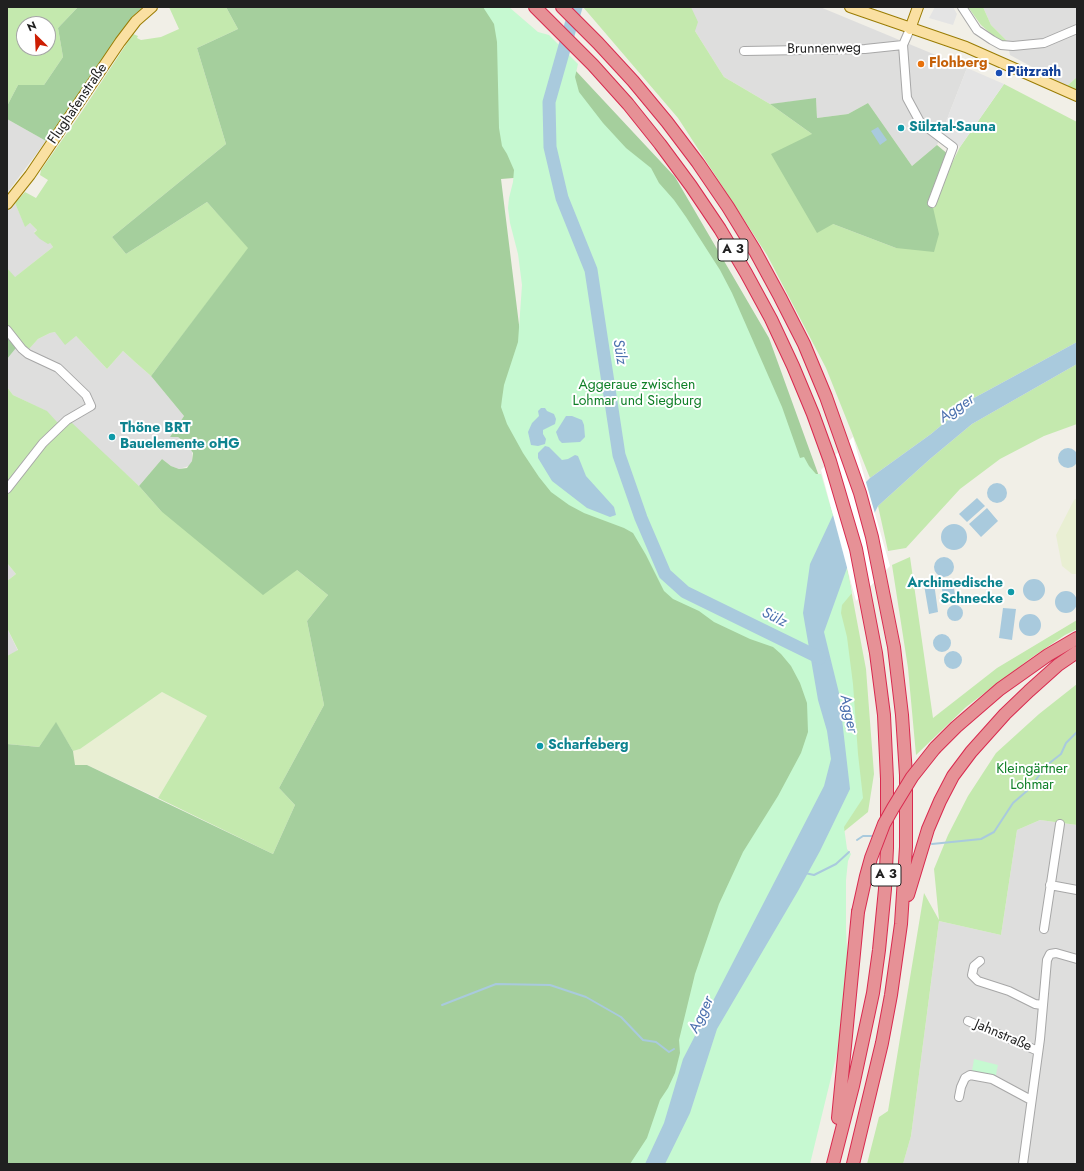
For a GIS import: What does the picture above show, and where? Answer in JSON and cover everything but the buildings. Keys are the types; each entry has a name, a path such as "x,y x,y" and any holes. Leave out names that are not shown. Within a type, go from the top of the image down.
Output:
{"highway":[{"name":"A 3","path":"562,7 633,81 667,122 698,163 743,232 780,297 804,344 845,446 872,537 894,647 902,715 906,847 901,924 891,995 853,1164"},
{"name":"A 3","path":"536,9 593,65 628,104 691,186 720,229 746,274 780,339 813,414 830,461 854,542 865,591 876,653 884,715 887,779 886,875 879,950 873,993 853,1086 834,1160"},
{"path":"834,1160 858,912 866,876 884,824 912,777 956,727 1000,689 1042,659 1077,638"},
{"path":"901,924 928,828 953,776 971,752 1005,714 1046,676 1077,652"}],"main road":[{"name":"Flughafenstraße","path":"7,204 30,175 128,32 141,16 152,7"},
{"path":"850,7 966,48 1077,96"},
{"path":"910,28 918,7"}],"street":[{"path":"962,7 977,30 1001,45 1013,46 1044,43 1077,29"},
{"path":"910,28 903,45 907,98 920,122 953,147 932,203"},
{"name":"Brunnenweg","path":"744,51 756,48 865,48 903,45"},
{"path":"7,330 22,349 28,354 58,368 86,395 91,406 67,420 43,443 7,489"},
{"path":"1044,929 1060,824"},
{"path":"1050,885 1077,890"},
{"name":"Jahnstraße","path":"1023,1164 1038,1050 1047,960 1050,954 1056,953 1077,959"},
{"path":"980,961 974,966 972,974 978,981 1009,991 1035,1004 1042,1005"},
{"name":"Jahnstraße","path":"968,1021 1038,1050"},
{"path":"959,1097 965,1078 970,1075 992,1079 1031,1100"}],"shaded area":[{"path":"691,7 820,7 967,68 937,145 912,166 868,103 848,114 817,118 816,99 770,104 724,77 695,31"},
{"path":"935,7 953,7 957,14 953,25 929,18"},
{"path":"983,7 1077,7 1077,77 1067,86 1010,55 1007,41 991,25"},
{"path":"967,68 1004,84 960,147 941,134"},
{"path":"7,119 46,141 7,193"},
{"path":"7,201 15,203 25,226 30,223 37,230 34,232 50,243 53,247 14,278 7,268"},
{"path":"55,332 76,336 107,369 123,351 151,376 184,416 170,437 178,437 192,450 192,461 189,466 179,469 171,466 162,459 139,486 122,471 57,423 46,411 13,395 7,387 7,359 16,348 24,354 38,339"},
{"path":"7,563 16,574 7,581"},
{"path":"7,628 18,651 7,656"},
{"path":"1040,820 1077,825 1077,1164 903,1164 911,1136 939,921 1001,935 1017,830"}],"green space":[{"path":"7,7 78,7 58,28 63,57 44,85 18,85 7,106"},
{"path":"78,7 143,7 133,16 46,141 7,119 7,106 18,85 44,85 63,57 58,28"},
{"path":"169,7 226,7 238,29 197,48 226,144 112,237 126,254 207,202 249,248 151,376 123,351 107,369 76,336 65,345 55,332 50,333 38,339 29,349 21,343 7,325 7,268 15,277 53,247 50,243 48,244 40,239 34,233 37,230 30,223 25,227 15,203 25,192 36,198 48,180 40,175 41,170 79,116 133,34 138,36 137,38 141,40 161,37 179,29"},
{"path":"226,7 502,7 576,71 675,177 769,338 833,515 827,731 645,1164 7,1164 7,744 39,747 56,722 73,751 75,765 87,765 273,854 295,805 279,788 324,705 307,621 328,595 297,570 263,595 161,511 139,486 162,459 171,466 179,469 187,468 192,461 193,453 188,445 178,437 170,437 184,416 151,376 248,248 207,202 126,254 112,237 226,144 197,48 238,29","holes":["526,177 522,349 501,179"]},
{"name":"Aggeraue zwischen Lohmar und Siegburg","path":"483,7 509,7 538,32 549,35 578,64 575,77 579,92 603,123 626,148 651,168 659,183 686,217 720,270 732,293 782,407 800,458 804,457 816,474 821,474 842,546 852,593 842,605 841,613 847,637 853,684 863,798 844,827 847,849 851,854 848,861 846,880 846,930 849,986 838,1049 810,1164 630,1164 647,1138 660,1100 675,1073 680,1053 679,1040 695,974 719,904 743,852 778,796 801,753 808,732 807,703 800,683 791,666 773,647 750,639 714,622 699,611 673,599 664,591 633,533 624,528 584,513 569,505 551,492 523,453 507,424 501,407 504,385 518,342 522,285 518,254 510,223 508,208 514,170 502,146 499,128 497,42 494,24"},
{"path":"583,7 691,7 698,22 695,31 724,77 770,104 812,134 833,224 896,248 932,203 960,147 1004,84 1077,122 1077,342 974,398 931,434 870,478 826,368 767,255 678,118"},
{"path":"968,7 983,7 991,25 1007,41 999,41 981,25"},
{"path":"1077,77 1077,91 1067,86"},
{"path":"816,98 817,118 848,114 868,103 912,166 937,145 949,155 932,203 939,234 934,252 896,248 833,224 817,233 771,154 812,134 770,104"},
{"path":"7,336 16,348 7,359"},
{"path":"1077,364 1077,424 1044,436 1000,459 960,489 906,548 888,551 878,506 930,459 972,424"},
{"path":"7,387 13,395 47,411 57,422 72,423 139,486 161,511 297,570 328,595 307,621 324,705 279,788 295,805 273,854 158,798 207,716 162,692 80,749 73,751 56,723 39,747 7,744 7,656 18,650 7,628 7,581 16,574 7,563"},
{"path":"1077,498 1077,574 1072,574 1062,566 1056,535 1074,500"},
{"path":"910,557 933,718 997,668 1077,620 1077,629 1065,635 1031,658 966,707 916,755 908,668 892,565"},
{"path":"847,568 866,669 874,774 868,812 820,851 824,632"},
{"name":"Kleingärtner Lohmar","path":"1077,684 1077,825 1040,820 1017,830 1001,935 939,921 911,1136 903,1164 867,1164 879,1117 888,1111 924,893 939,920 934,869 948,835 968,796 996,753 1039,714"},
{"path":"162,692 207,716 158,798 87,765 74,765 73,751 80,749"},
{"path":"974,1059 998,1065 995,1079 972,1071"}],"water":[{"path":"878,127 887,140 880,145 871,131"},
{"path":"1077,342 1077,364 972,424 930,459 878,506 847,568 824,632 839,693 850,789 820,851 798,891 717,1029 690,1113 665,1164 645,1164 664,1123 683,1059 824,786 831,759 827,731 818,700 803,613 810,564 833,515 870,478 931,434 974,398"},
{"path":"541,408 545,408 547,411 554,414 556,419 555,424 543,430 543,434 546,439 545,444 538,446 531,445 528,432 532,423 539,416 538,411"},
{"path":"566,416 572,416 582,420 585,437 580,442 562,443 559,440 556,432"},
{"path":"545,446 549,447 562,460 568,459 575,455 578,456 586,476 614,507 616,515 610,517 587,508 552,481 538,458 538,453"},
{"path":"1068,448 1075,451 1078,458 1075,465 1068,468 1061,465 1058,458 1061,451"},
{"path":"997,483 1004,486 1007,493 1004,500 997,503 990,500 987,493 990,486"},
{"path":"977,498 985,506 967,522 959,514"},
{"path":"987,508 998,521 981,537 969,524"},
{"path":"954,524 963,528 967,537 963,546 954,550 945,546 941,537 945,528"},
{"path":"944,557 951,560 954,567 951,574 944,577 937,574 934,567 937,560"},
{"path":"1034,579 1042,582 1045,590 1042,598 1034,601 1026,598 1023,590 1026,582"},
{"path":"953,581 956,602 944,604 941,582"},
{"path":"934,583 938,612 929,614 924,585"},
{"path":"1066,591 1074,594 1077,602 1074,610 1066,613 1058,610 1055,602 1058,594"},
{"path":"955,605 962,610 963,613 958,620 955,621 948,616 947,613 952,606"},
{"path":"1003,608 1016,609 1012,640 999,638"},
{"path":"1030,614 1038,617 1041,625 1038,633 1030,636 1022,633 1019,625 1022,617"},
{"path":"942,634 948,637 951,643 948,649 942,652 936,649 933,643 936,637"},
{"path":"953,651 959,654 962,660 959,666 953,669 947,666 944,660 947,654"}],"pier":[{"path":"853,437 890,566 856,601 821,470"}],"waterway":[{"name":"Sülz","path":"576,7 549,102 550,147 562,198 591,270 619,455 641,518 665,574 685,592 820,658"},
{"path":"932,844 981,839 994,832 1013,803 1028,790 1047,765 1061,754 1066,743 1077,732"},
{"path":"857,840 863,836 872,836"},
{"path":"805,873 814,875 836,864 849,852"},
{"path":"442,1005 496,984 550,985 586,997 621,1017 643,1040 656,1042 669,1052 674,1049"}],"place":[{"name":"Flohberg","path":"921,64"},
{"name":"Pützrath","path":"999,73"},
{"name":"Sülztal-Sauna","path":"901,128"},
{"name":"Thöne BRT Bauelemente oHG","path":"112,437"},
{"name":"Archimedische Schnecke","path":"1011,592"},
{"name":"Scharfeberg","path":"540,746"}],"water label":[{"name":"Agger","path":"957,409"},
{"name":"Agger","path":"848,714"},
{"name":"Agger","path":"702,1015"}]}
